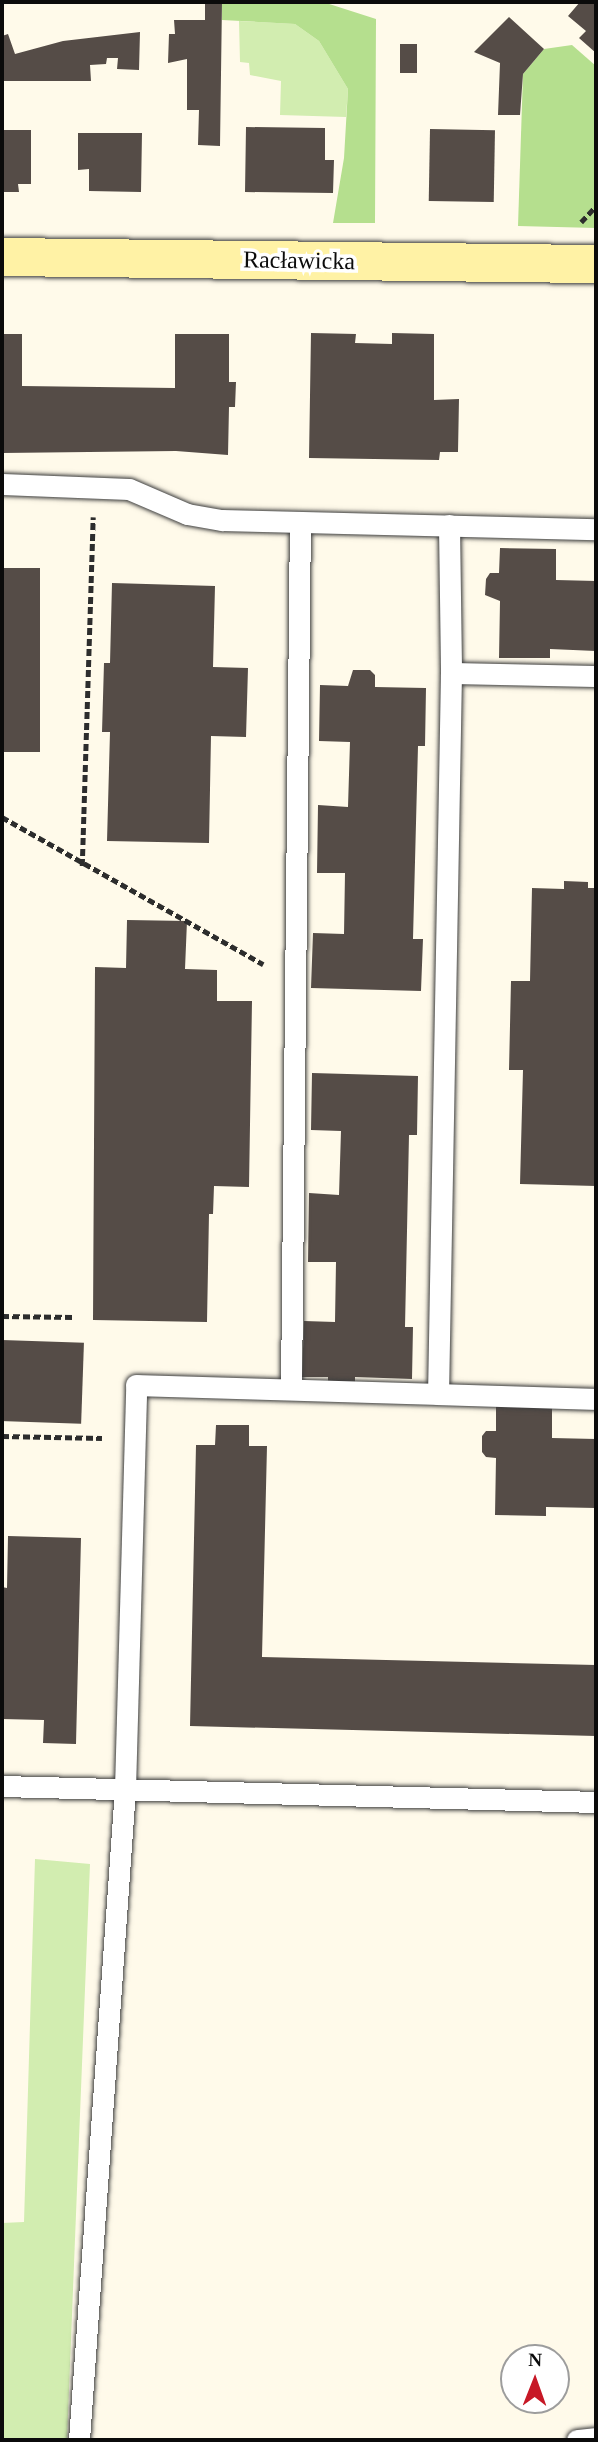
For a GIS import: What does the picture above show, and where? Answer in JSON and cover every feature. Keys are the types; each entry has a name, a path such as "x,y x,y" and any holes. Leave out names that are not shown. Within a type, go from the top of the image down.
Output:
{"street":[{"name":"Racławicka","path":"2,257 596,264"}],"lane":[{"path":"2,484 94,485 129,489 187,514 300,522 596,529"},
{"path":"291,1389 300,522"},
{"path":"438,1394 451,673 449,525"},
{"path":"451,673 596,676"},
{"path":"79,2440 125,1789 136,1385 596,1399"},
{"path":"2,1786 596,1801"},
{"path":"577,2440 596,2438"}],"path":[{"path":"82,866 94,485"},
{"path":"2,817 82,866 295,982"},
{"path":"2,1316 73,1317"},
{"path":"2,1436 134,1439"}],"green space":[{"path":"222,2 323,2 376,19 375,223 333,223 344,158 348,89 319,41 295,24 222,20"},
{"path":"239,21 295,24 319,41 348,89 346,117 280,115 281,81 250,75 249,63 240,62"},
{"path":"572,45 596,66 596,228 518,226 523,74 544,49"},
{"path":"35,1859 90,1864 67,2440 2,2440 2,2223 24,2222"}],"building":[{"path":"205,2 222,2 220,146 198,145 199,110 187,110 187,59 168,63 169,34 175,34 174,20 205,20"},
{"path":"580,2 596,2 596,53 579,38 586,31 568,16"},
{"path":"509,17 544,49 523,74 520,115 498,115 500,63 474,52"},
{"path":"140,32 139,70 117,69 118,58 107,58 106,64 90,65 91,81 2,81 2,36 8,34 15,54 63,41"},
{"path":"400,44 417,44 417,73 400,73"},
{"path":"246,127 325,128 325,160 334,160 333,193 245,192"},
{"path":"430,129 495,130 494,202 429,201"},
{"path":"2,130 31,130 31,184 18,184 19,192 2,192"},
{"path":"78,133 142,133 141,192 89,191 89,169 78,170"},
{"path":"311,333 356,334 355,343 392,344 392,333 434,334 434,400 459,399 458,452 440,452 439,460 309,458"},
{"path":"2,334 22,334 22,386 175,388 175,334 229,334 229,382 236,382 235,407 229,407 228,455 176,451 2,453"},
{"path":"500,548 556,549 556,580 596,581 596,651 550,649 550,658 499,658 500,601 485,595 486,579 490,573 499,573"},
{"path":"2,568 40,568 40,752 2,752"},
{"path":"112,583 215,586 213,667 248,668 246,737 211,736 209,843 107,841 110,732 102,732 104,663 110,663"},
{"path":"353,670 370,670 375,675 375,687 426,688 425,746 418,746 413,939 423,939 421,991 311,988 313,933 344,934 345,873 317,873 318,805 348,807 350,742 319,741 320,685 348,686"},
{"path":"564,881 588,882 588,888 596,888 596,1186 520,1184 523,1070 509,1070 511,981 530,981 532,888 564,889"},
{"path":"127,920 187,921 185,969 217,970 217,1001 252,1001 249,1187 214,1186 213,1214 209,1214 207,1322 93,1320 95,967 126,968"},
{"path":"312,1073 418,1076 417,1135 409,1135 405,1327 413,1327 412,1379 355,1377 355,1387 328,1388 328,1377 302,1377 304,1321 335,1322 336,1262 308,1262 309,1193 339,1195 341,1131 311,1130"},
{"path":"2,1340 84,1343 81,1424 2,1421"},
{"path":"496,1405 552,1407 552,1438 596,1439 596,1508 546,1507 546,1516 495,1515 496,1458 486,1457 482,1452 482,1436 486,1431 496,1431"},
{"path":"216,1425 249,1425 249,1446 267,1446 262,1657 596,1665 596,1736 190,1726 196,1445 215,1445"},
{"path":"8,1536 81,1538 76,1744 43,1743 44,1720 2,1719 2,1587 7,1588"}]}
